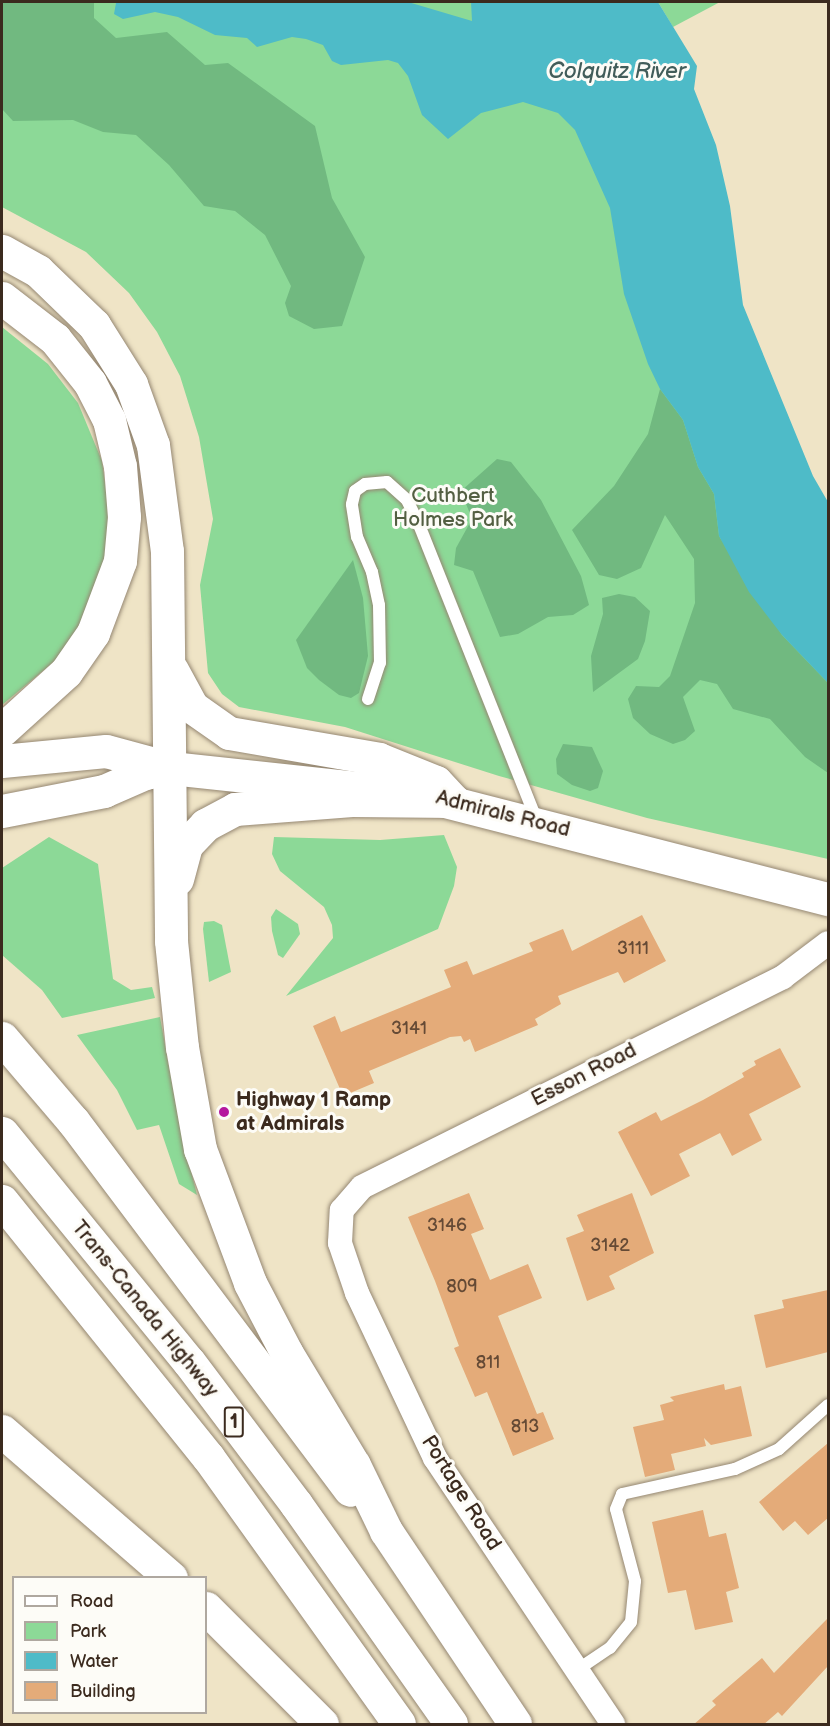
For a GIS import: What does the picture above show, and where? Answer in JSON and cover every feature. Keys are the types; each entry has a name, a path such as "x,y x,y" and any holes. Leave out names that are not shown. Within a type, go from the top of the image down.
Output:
{"main road":[{"path":"2,251 38,271 94,326 131,384 153,445 167,551 170,664 171,940 182,1047 200,1149 250,1283 354,1465 387,1531 515,1725"},
{"path":"2,298 55,339 90,383 109,420 120,466 124,517 120,561 93,633 66,672 2,730"},
{"path":"170,664 179,688 192,707 229,733 379,759 436,782 454,801"},
{"name":"Admirals Road","path":"2,761 106,751 171,768 350,784 454,801 828,898"},
{"name":"Admirals Road","path":"2,811 104,791 145,773 171,768"},
{"path":"171,940 178,875 186,845 205,825 235,809 352,800 454,801"},
{"path":"2,1038 73,1121 328,1465 387,1531"},
{"name":"Trans-Canada Highway","path":"2,1133 189,1362 282,1485 451,1725"},
{"name":"Trans-Canada Highway","path":"2,1202 208,1457 399,1725"},
{"path":"2,1431 169,1576"},
{"path":"207,1609 322,1725"}],"street":[{"name":"Esson Road","path":"342,1209 362,1187 783,977 828,943"},
{"name":"Portage Road","path":"342,1209 340,1243 357,1293 435,1458 614,1725"}],"lane":[{"path":"368,699 380,663 380,605 357,537 352,504 355,491 365,484 387,482 407,500 420,526 537,822"},
{"path":"577,1670 610,1648 631,1622 635,1581 616,1509 622,1494 735,1469 779,1449 828,1405"}],"green space":[{"name":"Cuthbert Holmes Park","path":"2,2 539,2 828,659 828,859 647,818 499,776 345,727 239,707 222,694 208,673 200,585 213,519 199,437 180,376 157,332 129,293 86,252 2,207"},
{"path":"2,2 94,2 94,18 116,38 167,32 205,65 228,63 315,126 332,198 365,257 342,326 314,329 289,316 285,303 291,286 265,235 235,211 204,206 169,165 136,135 103,132 73,120 13,121 2,109"},
{"path":"658,2 720,2 673,27"},
{"path":"2,327 48,364 78,403 102,461 110,521 104,567 91,609 62,655 2,705"},
{"path":"660,389 683,420 698,467 714,494 719,536 782,635 828,683 828,773 805,757 770,719 733,709 717,684 700,680 683,697 695,731 685,740 673,744 650,734 633,718 628,699 636,686 659,687 670,676 695,603 694,559 665,515 641,568 617,579 599,575 572,530 614,486 648,434"},
{"path":"497,459 511,462 541,500 581,576 589,605 573,615 548,617 518,634 500,637 473,571 454,565 456,548 472,519 461,491"},
{"path":"353,560 363,598 368,656 359,693 351,698 339,695 307,668 296,640"},
{"path":"619,594 635,597 650,611 645,641 638,659 593,692 591,656 603,614 602,598"},
{"path":"563,744 592,747 603,771 598,788 590,791 572,785 557,774 556,759"},
{"path":"444,835 457,867 454,886 438,929 286,996 333,938 332,925 324,907 280,871 272,854 274,837 380,840"},
{"path":"49,837 98,864 113,979 131,990 152,987 155,998 62,1018 42,990 2,955 2,868"},
{"path":"276,909 298,924 300,934 283,958 278,955 272,931 271,917"},
{"path":"214,921 222,925 231,972 209,982 203,929 204,922"},
{"path":"160,1017 179,1122 197,1195 179,1184 159,1125 137,1130 117,1090 77,1035"}],"water":[{"name":"Colquitz River","path":"408,2 472,21 471,2 658,2 697,66 694,89 716,145 730,206 743,305 813,476 828,502 828,683 782,635 749,592 719,536 714,494 698,467 683,420 660,389 648,364 624,294 610,208 575,130 558,113 523,102 481,113 448,139 422,115 408,76 398,63 388,60 341,65 332,61 323,45 306,39 292,37 257,47 247,38 215,35 178,17 155,12 123,19 114,14 116,3"}],"building":[{"path":"642,915 666,961 624,983 618,972 558,996 561,1004 535,1019 538,1025 475,1052 470,1039 464,1042 461,1036 450,1037 369,1071 374,1083 343,1096 313,1026 335,1016 341,1032 451,987 444,970 467,961 473,975 533,951 529,943 563,929 572,951"},
{"path":"780,1048 801,1087 749,1114 762,1140 732,1156 720,1133 679,1154 690,1176 651,1196 618,1132 656,1112 661,1121 703,1100 744,1077 742,1073 756,1065 754,1061"},
{"path":"469,1193 484,1229 471,1234 490,1280 528,1264 542,1298 498,1316 537,1414 543,1412 554,1439 513,1456 487,1392 475,1397 454,1348 459,1346 435,1281 408,1217"},
{"path":"632,1193 654,1253 609,1276 615,1289 587,1301 566,1238 584,1231 577,1215"},
{"path":"828,1290 828,1352 766,1368 754,1315 784,1308 782,1300"},
{"path":"724,1384 725,1390 741,1386 752,1436 711,1445 704,1438 706,1446 671,1454 675,1470 645,1477 633,1427 664,1420 660,1405 674,1401 670,1397"},
{"path":"828,1443 828,1518 808,1535 795,1521 783,1531 759,1502"},
{"path":"703,1510 709,1537 726,1533 739,1588 726,1592 733,1622 695,1630 686,1590 668,1593 652,1522"},
{"path":"828,1618 828,1666 782,1716 778,1712 763,1725 693,1725 716,1705 712,1701 762,1658 774,1673"}],"place":[{"name":"Highway 1 Ramp at Admirals","path":"224,1112"}]}
